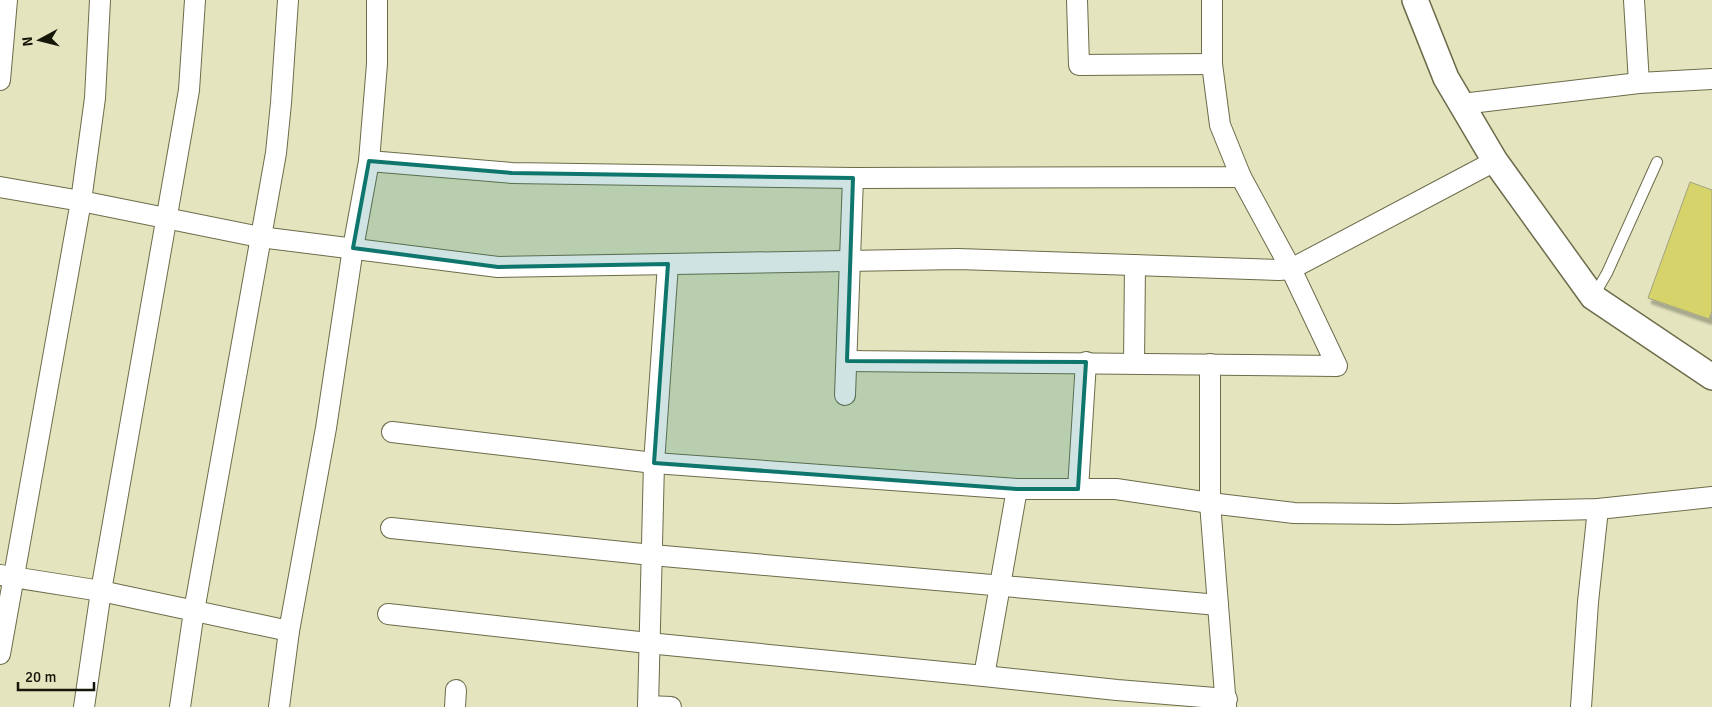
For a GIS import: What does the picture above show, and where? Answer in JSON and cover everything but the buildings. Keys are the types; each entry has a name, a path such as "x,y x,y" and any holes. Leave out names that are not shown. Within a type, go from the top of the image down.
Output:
{"street":[{"path":"0,80 8,0"},
{"path":"0,654 7,576 81,201 95,98 100,0"},
{"path":"84,707 101,591 189,90 195,0"},
{"path":"180,707 194,611 276,152 282,103 288,0"},
{"path":"279,707 289,631 326,428 353,248 369,161 377,64 377,0"},
{"path":"1077,0 1079,65 1212,64"},
{"path":"847,361 1337,366 1290,269 1241,177 1220,125 1212,64 1212,0"},
{"path":"1415,0 1446,78 1495,161 1593,297 1712,378"},
{"path":"1634,0 1639,83"},
{"path":"1462,104 1639,83 1712,79"},
{"path":"369,161 512,173 853,178 1241,177"},
{"path":"0,187 81,201 260,237 498,267 958,259 1279,270 1290,269 1495,161"},
{"path":"845,395 853,178"},
{"path":"668,264 654,463 648,643 648,706 671,707"},
{"path":"1134,363 1135,265"},
{"path":"1078,489 1086,362"},
{"path":"388,614 648,643 984,676 1115,698 1227,703 1210,503 1210,364"},
{"path":"392,432 654,463 1017,489 1116,489 1294,513 1397,514 1598,509 1712,497"},
{"path":"984,676 1017,489"},
{"path":"1581,707 1588,602 1598,509"},
{"path":"391,528 652,555 1218,605"},
{"path":"7,576 101,591 289,631"}],"lane":[{"path":"1593,297 1658,162"}],"highlighted area":[{"path":"369,161 512,173 853,178 847,361 1086,362 1078,489 1017,489 654,463 668,264 498,267 353,248"}]}
